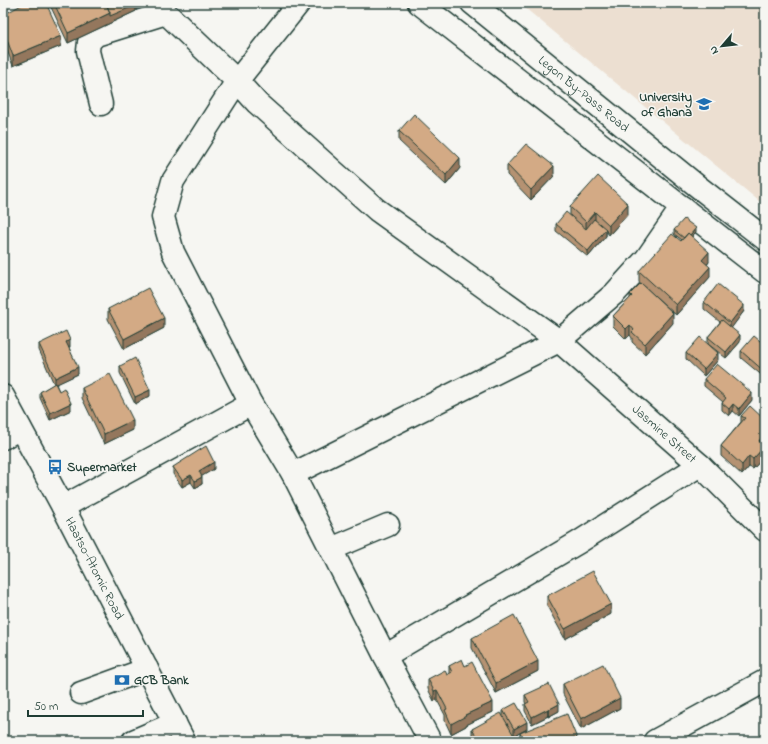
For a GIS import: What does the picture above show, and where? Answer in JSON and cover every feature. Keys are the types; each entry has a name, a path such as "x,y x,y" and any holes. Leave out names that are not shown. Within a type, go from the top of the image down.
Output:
{"street":[{"path":"299,3 237,80 173,181 163,217 173,252 251,404 293,474 385,656 430,741"},
{"path":"419,3 765,272"},
{"name":"Legon By-Pass Road","path":"472,3 696,185 765,239"},
{"path":"101,104 88,51 89,42 96,35 160,8"},
{"name":"Jasmine Street","path":"160,8 237,80 257,103 377,210 559,341 700,465 765,530"},
{"path":"293,474 509,368 559,341 615,293 646,259 682,207"},
{"name":"Haatso-Atomic Road","path":"3,396 12,433 63,508 180,732"},
{"path":"63,508 251,404"},
{"path":"385,656 579,542 700,465"},
{"path":"331,549 388,525"},
{"path":"80,693 147,669"},
{"path":"655,741 765,681"},
{"path":"134,741 180,732"}],"shaded area":[{"name":"University of Ghana","path":"519,3 765,3 765,206"}],"building":[{"path":"25,3 46,3 61,36 13,56 3,29 3,15"},
{"path":"54,3 106,3 110,13 68,33"},
{"path":"106,3 134,3 136,5 110,16"},
{"path":"414,114 460,158 446,175 399,131"},
{"path":"526,144 554,166 531,190 507,165"},
{"path":"598,176 628,204 609,225 595,212 586,222 570,207"},
{"path":"566,212 586,229 594,219 606,229 588,251 556,224"},
{"path":"684,219 696,228 690,235 688,233 684,238 674,230"},
{"path":"688,233 709,252 702,260 710,267 676,305 639,271 672,234 681,241"},
{"path":"641,283 673,313 645,344 632,332 634,330 630,325 626,329 613,316 632,296 630,294"},
{"path":"718,284 744,305 730,323 704,302"},
{"path":"148,288 164,318 124,339 108,309"},
{"path":"722,320 740,335 726,352 708,337"},
{"path":"66,331 70,340 66,342 78,367 55,378 39,344"},
{"path":"754,336 765,345 765,372 741,351"},
{"path":"700,337 718,353 704,369 686,353"},
{"path":"135,358 150,390 135,397 120,366"},
{"path":"717,364 752,393 739,409 733,404 729,409 722,403 726,398 704,379"},
{"path":"110,374 133,420 104,434 82,388"},
{"path":"55,383 59,391 64,388 71,403 50,413 40,392"},
{"path":"750,406 765,420 765,433 759,441 765,446 753,459 749,456 742,465 721,446 745,418 741,416"},
{"path":"206,446 214,462 199,471 202,477 195,481 191,475 182,480 173,467"},
{"path":"593,571 611,604 565,629 547,596"},
{"path":"514,615 538,661 496,683 472,638"},
{"path":"462,659 465,666 472,662 493,702 465,715 466,716 451,724 445,710 447,709 437,690 434,691 428,679 445,670 447,675 452,672 449,666"},
{"path":"603,664 620,698 581,719 563,684"},
{"path":"549,684 559,704 532,717 525,704 529,702 525,695"},
{"path":"516,703 527,722 514,729 503,710"},
{"path":"501,713 517,741 479,741 472,729"},
{"path":"567,714 578,741 523,741 520,733"}],"place":[{"name":"University of Ghana","path":"704,104"},
{"name":"Supermarket","path":"55,467"},
{"name":"GCB Bank","path":"122,680"}]}
